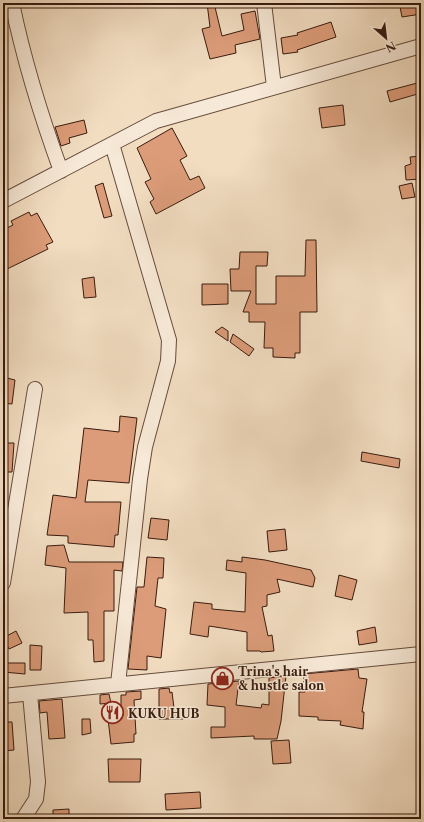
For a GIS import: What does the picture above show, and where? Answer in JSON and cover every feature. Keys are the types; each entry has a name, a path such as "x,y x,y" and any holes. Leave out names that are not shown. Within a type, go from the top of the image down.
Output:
{"street":[{"path":"12,3 21,48 38,105 61,171"},
{"path":"264,3 274,87"},
{"path":"3,201 156,121 421,46"},
{"path":"112,144 169,340 168,361 144,447 118,684"},
{"path":"3,582 35,389"},
{"path":"3,696 421,654"},
{"path":"23,819 36,799 38,782 30,694"}],"building":[{"path":"207,3 214,3 222,36 244,30 241,14 255,11 260,39 235,45 236,53 210,59 202,29 210,27"},
{"path":"421,3 421,14 402,17 400,7"},
{"path":"331,22 336,37 297,50 298,52 283,54 281,38 298,35 297,33"},
{"path":"421,82 421,93 390,102 387,91"},
{"path":"343,105 345,125 322,128 319,108"},
{"path":"84,120 87,133 69,138 70,143 61,146 55,127"},
{"path":"172,128 187,156 180,160 190,180 199,176 205,188 156,214 150,202 154,199 145,182 151,179 137,148"},
{"path":"421,156 421,179 406,180 405,166 411,164 410,157"},
{"path":"103,183 112,216 104,218 95,186"},
{"path":"412,183 415,197 402,199 399,186"},
{"path":"29,212 31,216 37,213 53,242 46,245 48,249 3,271 3,230 13,225 11,221"},
{"path":"306,240 316,240 317,312 300,312 300,353 295,353 295,358 273,357 273,348 264,348 265,322 249,322 249,312 243,312 251,291 231,291 230,269 239,269 240,252 268,252 267,266 256,266 256,304 276,304 276,276 305,276"},
{"path":"94,277 96,297 84,298 82,279"},
{"path":"202,284 228,284 228,304 202,305"},
{"path":"222,327 228,331 228,341 215,332"},
{"path":"233,334 254,349 249,356 230,342"},
{"path":"3,377 15,380 12,404 3,403"},
{"path":"120,416 137,418 129,483 88,480 85,502 121,502 118,535 115,535 114,547 68,543 68,536 47,535 53,495 76,498 84,428 119,432"},
{"path":"3,443 14,443 12,472 3,472"},
{"path":"362,452 400,459 399,468 361,461"},
{"path":"151,518 169,520 167,540 148,538"},
{"path":"285,529 287,550 269,552 267,531"},
{"path":"64,545 69,562 123,562 122,571 114,570 114,611 104,611 104,661 94,662 93,640 88,640 88,612 64,613 66,568 45,565 47,546"},
{"path":"147,557 164,558 163,578 158,578 155,606 166,609 161,658 147,656 147,670 128,669 137,587 144,587"},
{"path":"242,557 265,560 311,570 315,578 313,587 277,579 280,592 267,595 267,606 262,607 268,636 272,635 274,651 247,651 247,632 209,626 208,637 190,634 194,602 212,604 212,609 245,612 246,573 226,570 227,560 242,562"},
{"path":"339,575 357,580 352,600 335,596"},
{"path":"375,627 377,642 359,645 357,631"},
{"path":"16,631 22,643 9,649 3,638"},
{"path":"30,645 42,646 41,670 30,670"},
{"path":"3,663 25,663 25,674 3,672"},
{"path":"358,669 359,678 367,679 362,712 364,712 363,729 340,725 341,721 318,720 318,717 299,716 299,692 305,692 303,674"},
{"path":"286,676 281,721 277,739 254,739 254,736 211,738 211,727 225,727 225,707 207,705 208,684 239,681 236,705 261,708 262,704 269,705 269,678"},
{"path":"169,688 170,693 172,692 174,708 184,708 183,719 159,719 159,689"},
{"path":"141,691 141,699 134,700 136,734 134,734 134,742 111,744 107,711 121,711 121,695 126,695 126,692"},
{"path":"109,694 111,703 100,704 100,695"},
{"path":"62,699 65,738 49,739 47,712 40,713 39,701"},
{"path":"82,719 90,719 91,733 82,735"},
{"path":"3,722 12,722 14,750 3,751"},
{"path":"289,740 291,763 273,764 271,741"},
{"path":"108,759 141,759 140,782 109,782"},
{"path":"200,792 201,808 166,810 165,794"},
{"path":"69,809 69,819 53,819 53,810"}],"place":[{"name":"Trina's hair & hustle salon","path":"223,678"},
{"name":"KUKU HUB","path":"113,713"}]}
